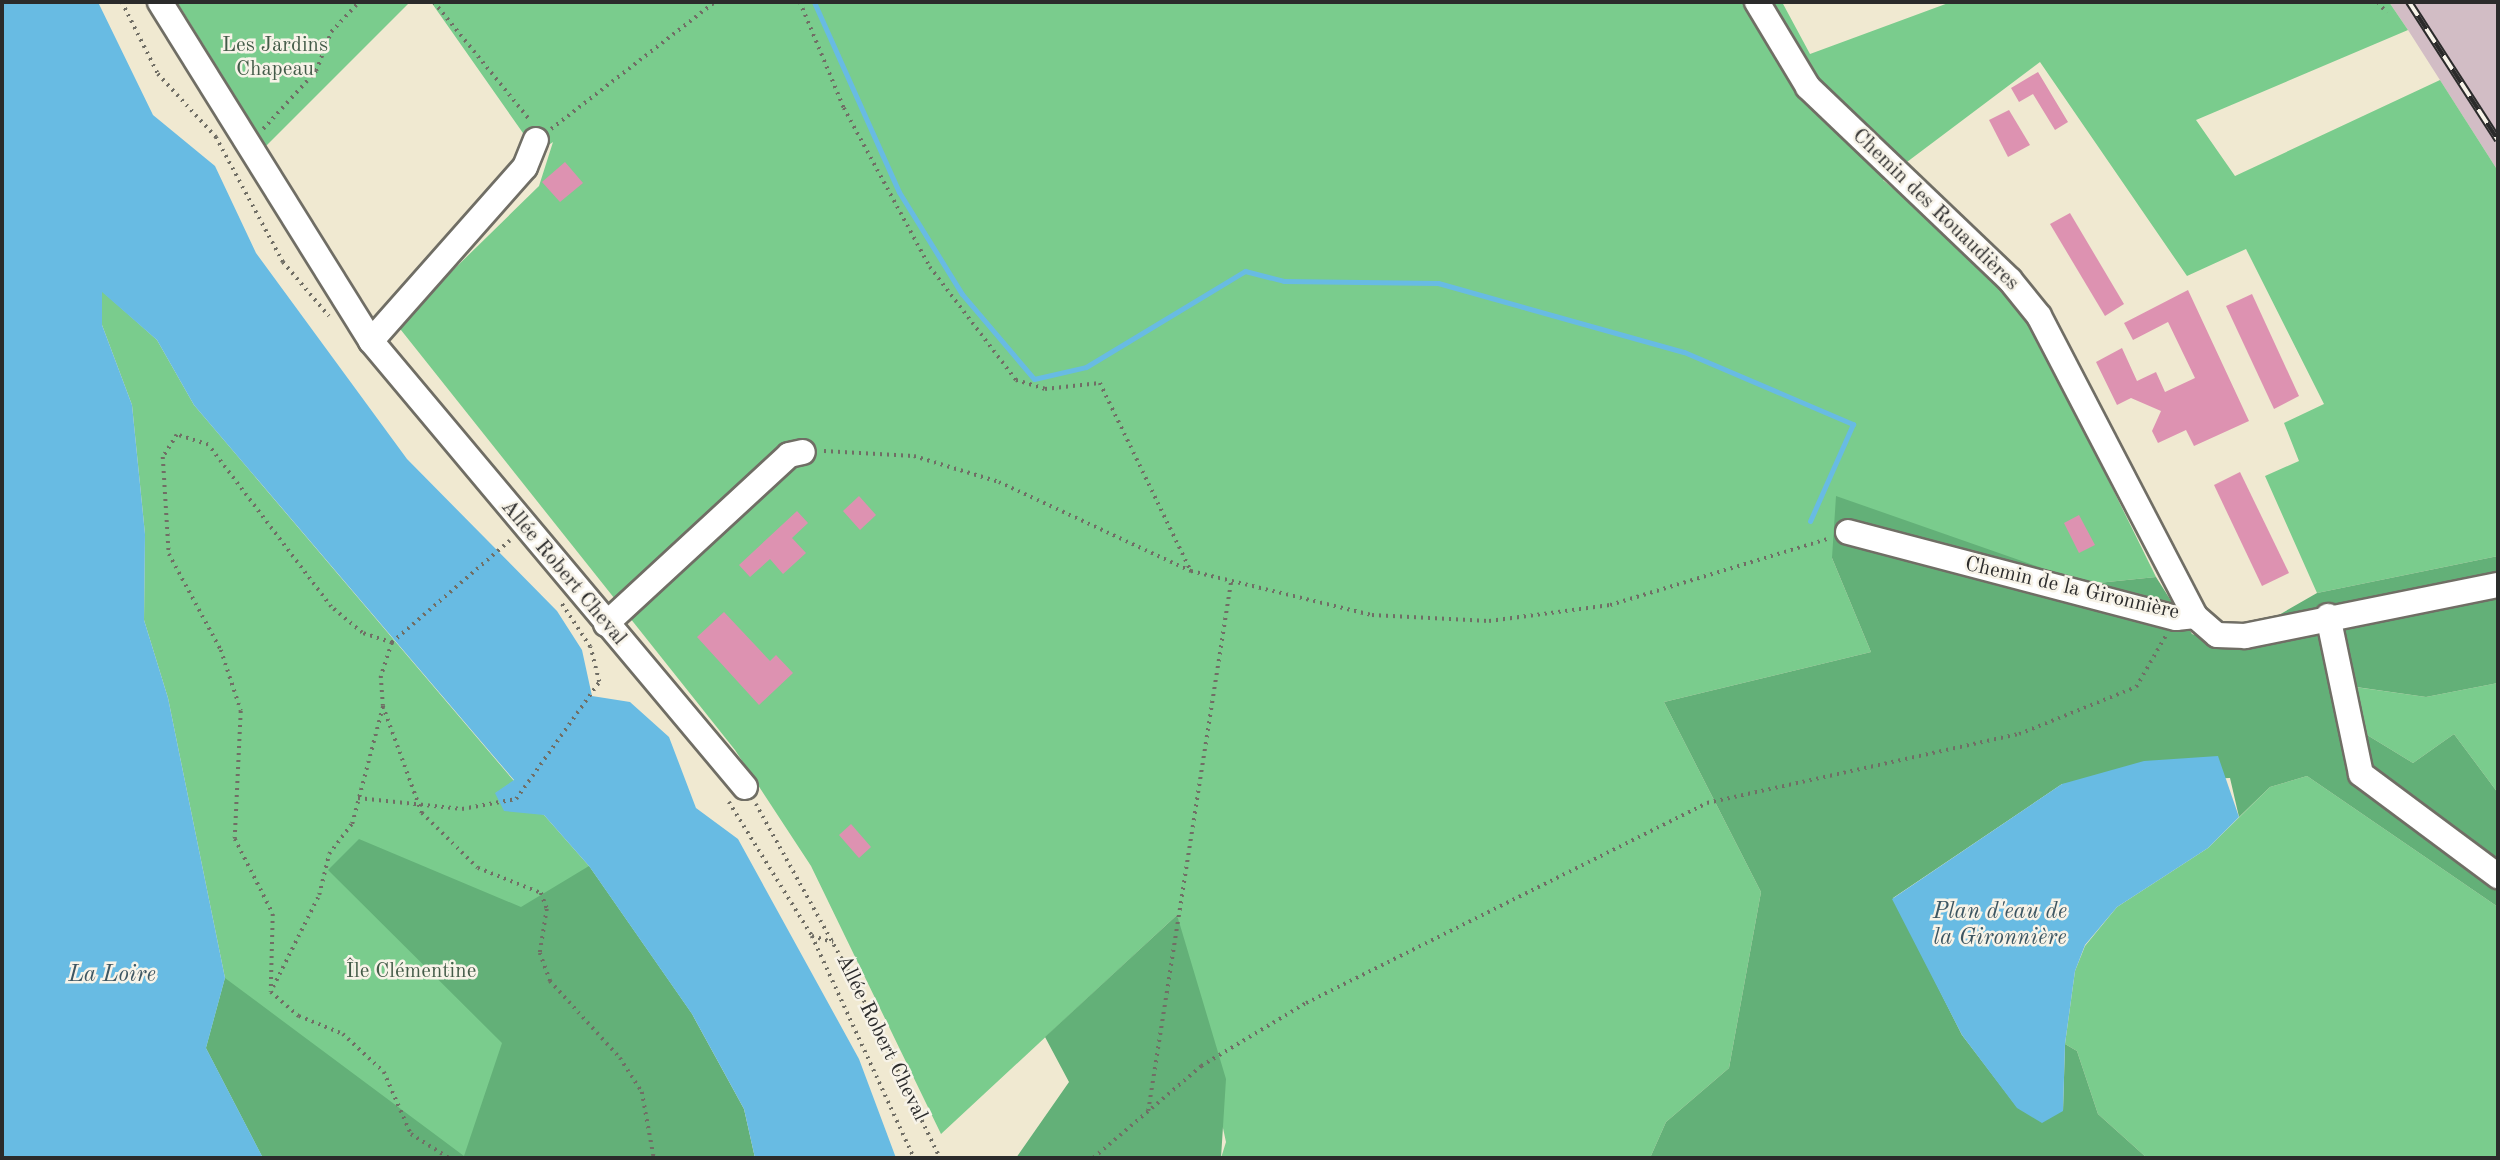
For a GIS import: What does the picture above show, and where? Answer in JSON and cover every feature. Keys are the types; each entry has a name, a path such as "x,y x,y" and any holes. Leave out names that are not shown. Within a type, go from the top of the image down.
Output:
{"street":[{"name":"Allée Robert Cheval","path":"160,2 248,138 371,341 606,624 736,792"},
{"name":"Chemin des Rouaudières","path":"1757,2 1808,87 2010,280 2039,316 2185,617"},
{"path":"371,341 525,167 539,138"},
{"path":"606,624 789,455 803,452"},
{"name":"Chemin de la Gironnière","path":"1848,532 2185,617 2217,635 2245,636 2328,616 2498,585"},
{"path":"2328,616 2361,774 2498,876"}],"path":[{"path":"122,2 158,74 220,143 283,262 334,322"},
{"path":"220,143 248,138 316,71 331,32 359,2"},
{"path":"435,2 539,138 715,2"},
{"path":"800,2 844,108 930,267 1016,380 1045,389 1100,383 1191,571"},
{"path":"2378,2 2387,13"},
{"path":"271,992 273,914 234,839 240,711 220,650 169,554 163,457 177,435 208,444 331,607 362,633 392,643"},
{"path":"803,452 914,456 999,482 1191,571 1372,615 1489,621 1610,605 1848,532"},
{"path":"502,532 517,551"},
{"path":"509,541 392,643 381,676 383,706 420,807 478,868 541,893 547,909 540,953 550,981 620,1058 642,1092 654,1158"},
{"path":"1148,1111 1231,581"},
{"path":"358,798 420,807 462,809 516,799 597,691 599,667 554,594"},
{"path":"559,601 603,650"},
{"path":"1093,1158 1201,1066 1306,1003 1707,803 2019,734 2136,687 2185,617"},
{"path":"271,992 319,895 329,854 352,824 383,706"},
{"path":"736,792 812,936 914,1158"},
{"name":"Allée Robert Cheval","path":"736,792 833,942 940,1158"},
{"path":"812,936 833,942"},
{"path":"271,992 299,1016 343,1034 384,1072 411,1134 449,1158"}],"shaded area":[{"path":"2389,2 2498,2 2498,171 2408,30"}],"green space":[{"name":"Les Jardins Chapeau","path":"177,2 410,2 266,146"},
{"path":"431,2 1782,2 1810,54 1951,2 2389,2 2408,30 2196,120 2235,176 2440,80 2498,171 2498,556 2317,593 2265,476 2299,461 2284,423 2324,404 2246,249 2187,276 2040,62 1883,180 1959,243 2035,331 2156,577 2088,584 1832,558 1871,652 1664,702 1761,892 1729,1068 1666,1122 1650,1158 1221,1158 1226,1142 1177,915 941,1134 811,866 735,750 397,325 539,186 553,142 537,153"},
{"name":"Île Clémentine","path":"102,291 157,340 194,405 514,781 496,793 544,815 589,866 692,1014 755,1158 263,1158 206,1048 225,978 168,698 144,620 145,534 132,405 102,325"},
{"path":"1836,496 2088,584 2156,577 2192,634 2225,646 2317,593 2498,556 2498,683 2426,697 2349,686 2354,727 2413,763 2454,734 2498,793 2498,907 2307,776 2270,787 2239,817 2230,778 2062,784 1893,898 1962,1035 2017,1107 2063,1111 2065,1044 2077,1051 2098,1114 2147,1158 1650,1158 1666,1122 1729,1068 1761,892 1664,702 1871,652 1832,558"},
{"path":"2498,683 2498,793 2454,734 2413,763 2354,727 2348,686 2426,697"},
{"path":"2307,776 2498,907 2498,1158 2147,1158 2098,1114 2077,1051 2065,1044 2075,971 2085,946 2117,907 2208,848 2270,787"},
{"path":"359,839 521,907 589,866 692,1014 744,1109 755,1158 263,1158 206,1048 225,978 464,1156 502,1043 328,870"},
{"path":"1177,915 1226,1079 1221,1158 1016,1158 1069,1082 1045,1037"}],"water":[{"name":"La Loire","path":"2,2 98,2 153,115 215,166 256,253 407,459 557,611 582,650 592,696 630,702 669,737 696,808 738,839 859,1059 896,1158 755,1158 744,1109 692,1014 589,866 544,815 504,811 495,793 514,780 194,405 157,340 102,292 102,325 132,405 145,534 144,620 168,698 225,978 206,1048 263,1158 2,1158"},
{"name":"Plan d'eau de la Gironnière","path":"2218,756 2239,817 2208,848 2117,907 2085,945 2075,971 2065,1044 2063,1111 2042,1123 2017,1108 1962,1035 1892,899 2062,784 2144,761"}],"building":[{"path":"2038,72 2068,122 2055,130 2033,94 2019,102 2011,88"},
{"path":"2009,110 2030,145 2008,157 1989,120"},
{"path":"565,162 583,183 560,202 542,182"},
{"path":"2070,213 2124,304 2105,316 2050,224"},
{"path":"2188,290 2249,421 2194,446 2186,430 2158,443 2152,431 2161,411 2131,398 2117,405 2096,362 2122,348 2137,381 2156,372 2165,392 2195,378 2168,322 2133,340 2124,323"},
{"path":"2252,294 2299,396 2274,409 2226,306"},
{"path":"2240,472 2289,573 2262,586 2214,485"},
{"path":"859,496 876,515 860,530 843,511"},
{"path":"797,511 808,523 792,538 806,553 783,574 770,559 750,577 739,565"},
{"path":"2079,515 2095,545 2079,553 2064,523"},
{"path":"724,612 770,661 776,655 793,673 759,705 697,637"},
{"path":"851,824 871,847 859,858 839,835"}],"waterway":[{"path":"814,2 899,192 962,294 1034,379 1086,367 1245,271 1284,281 1438,283 1684,352 1853,424 1810,521"}],"railway":[{"path":"2409,2 2498,140"}]}
